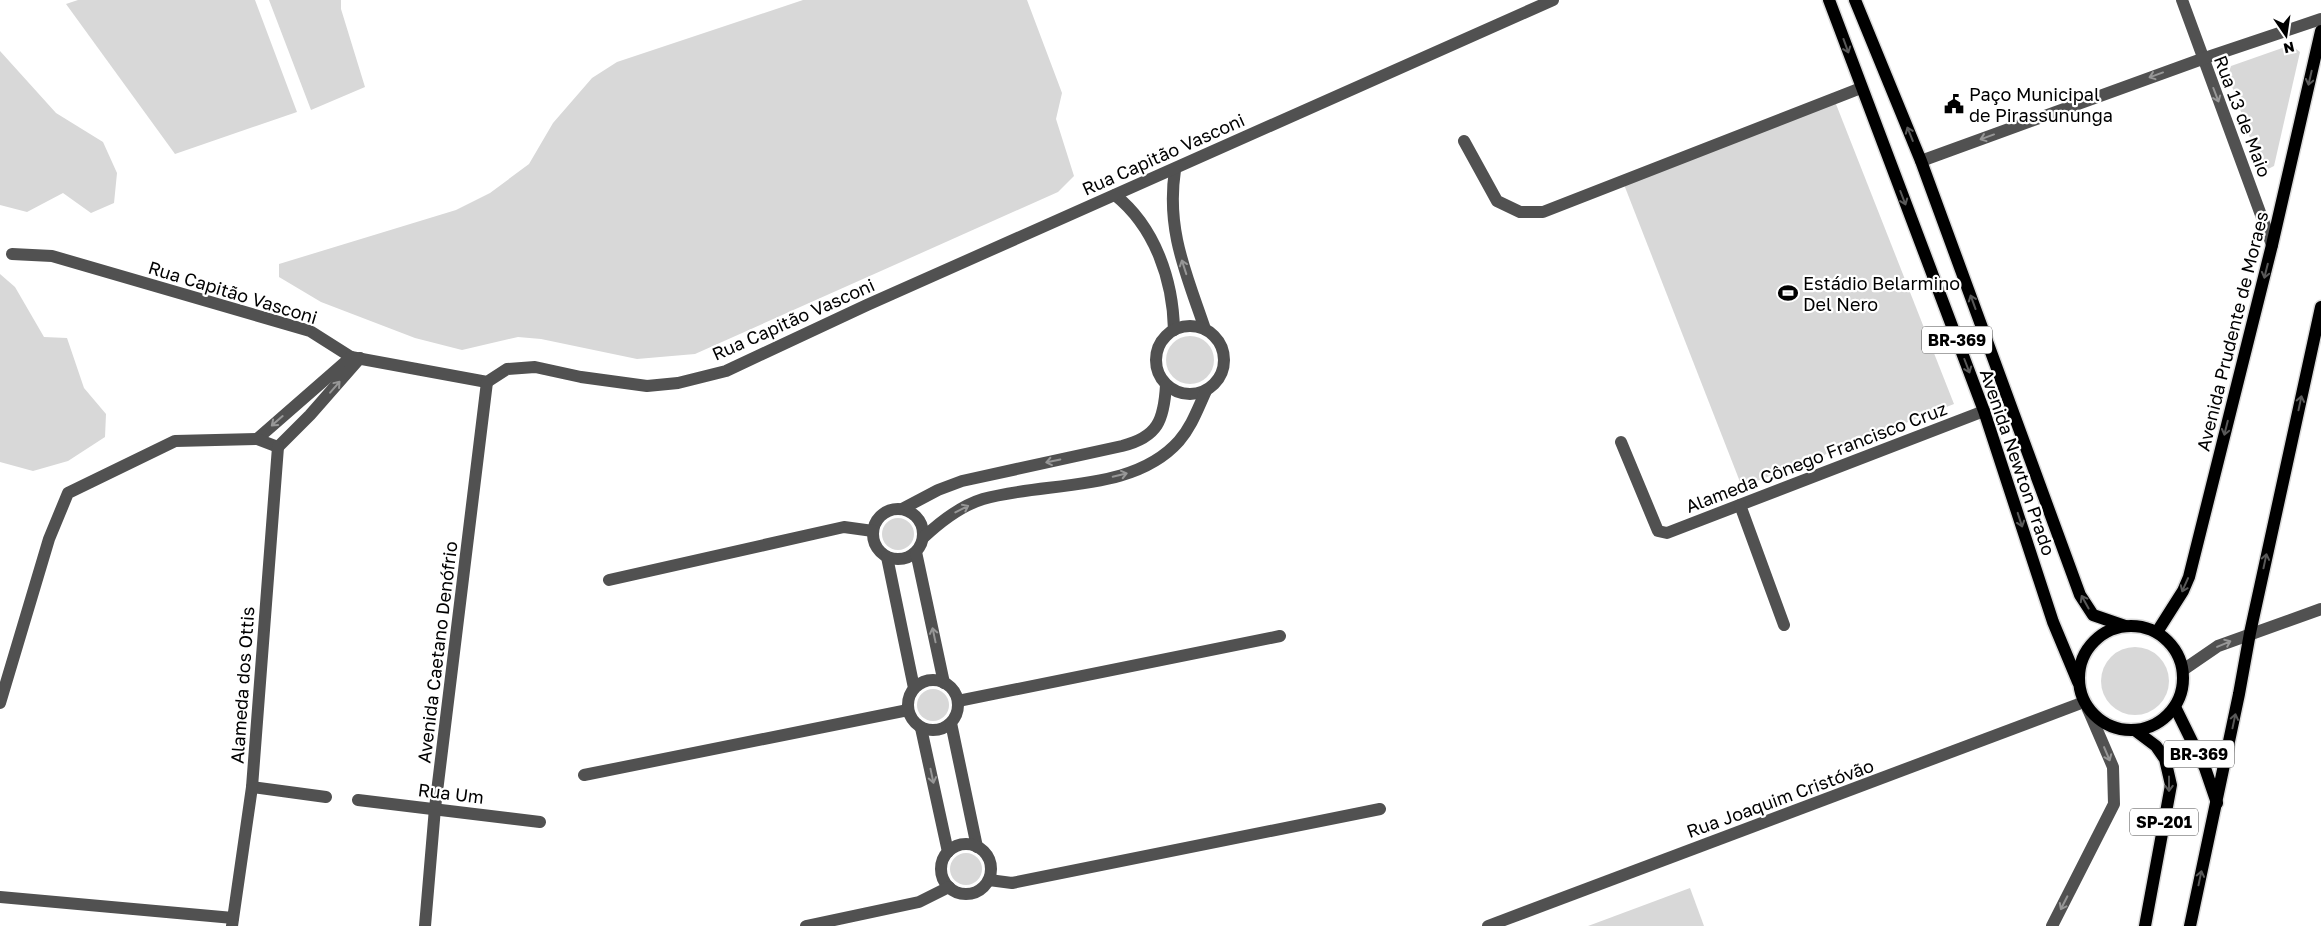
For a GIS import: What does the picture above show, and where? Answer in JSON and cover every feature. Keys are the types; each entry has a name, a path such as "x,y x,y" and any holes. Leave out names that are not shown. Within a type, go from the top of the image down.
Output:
{"main road":[{"name":"Avenida Newton Prado","path":"1829,0 1984,411 2054,622 2078,682"},
{"name":"Avenida Newton Prado","path":"1855,0 1921,161 2080,594 2093,615 2124,626"},
{"name":"Avenida Prudente de Moraes","path":"2157,632 2183,591 2189,577 2272,244 2321,31"},
{"name":"SP-201","path":"2190,926 2217,803 2250,633 2321,307"},
{"path":"2124,626 2142,627 2157,632 2170,642 2178,655 2183,670 2184,683 2175,707 2164,719 2151,727 2136,730 2109,726 2097,719 2086,705 2078,682 2080,666 2086,651 2096,639 2109,630 2124,626"},
{"name":"BR-369","path":"2175,707 2205,768 2217,803"},
{"name":"SP-201","path":"2136,730 2156,746 2165,759 2171,785 2145,926"}],"street":[{"name":"Rua Capitão Vasconi","path":"12,254 52,256 310,331 355,358 487,382 507,368 535,367 647,386 678,383 726,371 867,305 1175,170 1553,0"},
{"name":"Rua 13 de Maio","path":"2182,0 2272,244"},
{"path":"1921,161 2202,58 2321,19"},
{"path":"1464,141 1497,201 1520,212 1543,212 1861,88"},
{"path":"1175,170 1172,209 1174,234 1205,329"},
{"path":"1115,195 1136,214 1152,239 1171,294 1174,330"},
{"path":"1152,239 1174,234"},
{"path":"1171,294 1191,288"},
{"path":"887,557 902,559 916,552 923,538 949,516 984,499 1119,476 1144,467 1168,451 1189,428 1206,391 1221,376 1225,365 1221,344 1214,335 1205,329 1184,326 1174,330 1165,336 1156,356 1156,366 1160,377 1166,385 1185,395 1206,391"},
{"path":"257,438 355,358"},
{"path":"0,703 49,540 68,492 175,441 257,438 278,447 310,416 355,358"},
{"name":"Avenida Caetano Denófrio","path":"424,926 435,808 487,382"},
{"path":"914,688 887,557 876,546 873,531 880,517 886,512 902,509 938,490 962,481 1122,446 1141,440 1150,433 1161,418 1165,409 1166,385"},
{"name":"Alameda Cônego Francisco Cruz","path":"1621,442 1658,531 1667,533 1984,411"},
{"name":"Alameda dos Ottis","path":"232,922 252,787 278,447"},
{"path":"1740,505 1784,625"},
{"path":"902,509 921,522 923,538"},
{"path":"609,580 844,527 873,531"},
{"path":"916,552 944,683"},
{"path":"2183,670 2218,646 2321,609"},
{"path":"958,701 1280,636"},
{"path":"928,681 944,683 950,687 958,701 955,717 951,723 937,730 921,728 915,724 908,710 907,702 914,688 928,681"},
{"path":"2052,926 2114,804 2113,767 2086,705"},
{"name":"Rua Joaquim Cristóvão","path":"1488,926 2086,705"},
{"path":"584,775 908,710"},
{"path":"951,723 977,846 989,858 991,865 989,880 978,892 963,894 948,887 944,881 941,866 948,852 962,844 977,846"},
{"path":"921,728 948,852"},
{"path":"252,787 326,797"},
{"name":"Rua Um","path":"358,800 540,822"},
{"path":"989,880 1012,882 1380,809"},
{"path":"806,926 919,902 948,887"},
{"path":"0,896 232,922"}],"shaded area":[{"path":"78,0 255,0 297,112 175,154 66,4"},
{"path":"269,0 341,0 341,9 365,87 311,110"},
{"path":"803,0 1027,0 1062,93 1056,119 1074,176 1058,192 695,354 637,359 541,339 518,337 462,350 415,338 321,302 279,277 279,264 456,210 490,193 529,164 553,123 592,78 617,62"},
{"path":"2291,45 2300,52 2274,166 2262,172 2228,75 2231,66"},
{"path":"0,51 56,113 103,142 117,173 114,203 91,213 63,193 27,212 0,205"},
{"name":"Estádio Belarmino Del Nero","path":"1834,99 1954,404 1742,487 1623,182"},
{"path":"0,274 15,287 44,337 67,338 84,388 106,414 105,437 68,461 33,471 0,462"},
{"path":"1185,336 1195,336 1207,343 1214,355 1214,365 1207,377 1195,384 1185,384 1177,380 1170,373 1166,365 1166,355 1170,347 1177,340"},
{"path":"898,518 904,519 909,523 913,528 913,540 909,545 904,549 898,550 892,549 887,545 883,540 882,534 883,528 887,523 892,519"},
{"path":"2135,647 2148,650 2159,657 2166,668 2169,681 2166,694 2159,705 2148,712 2135,715 2122,712 2111,705 2104,694 2101,681 2104,668 2111,657 2122,650"},
{"path":"933,689 939,690 944,694 948,699 948,711 944,716 939,720 933,721 927,720 922,716 918,711 917,705 918,699 922,694 927,690"},
{"path":"966,853 972,854 977,858 981,863 981,875 977,880 972,884 966,885 960,884 955,880 951,875 950,869 951,863 955,858 960,854"},
{"path":"1690,888 1704,926 1588,926"}],"place":[{"name":"Paço Municipal de Pirassununga","path":"1954,104"},
{"name":"Estádio Belarmino Del Nero","path":"1788,293"}]}
